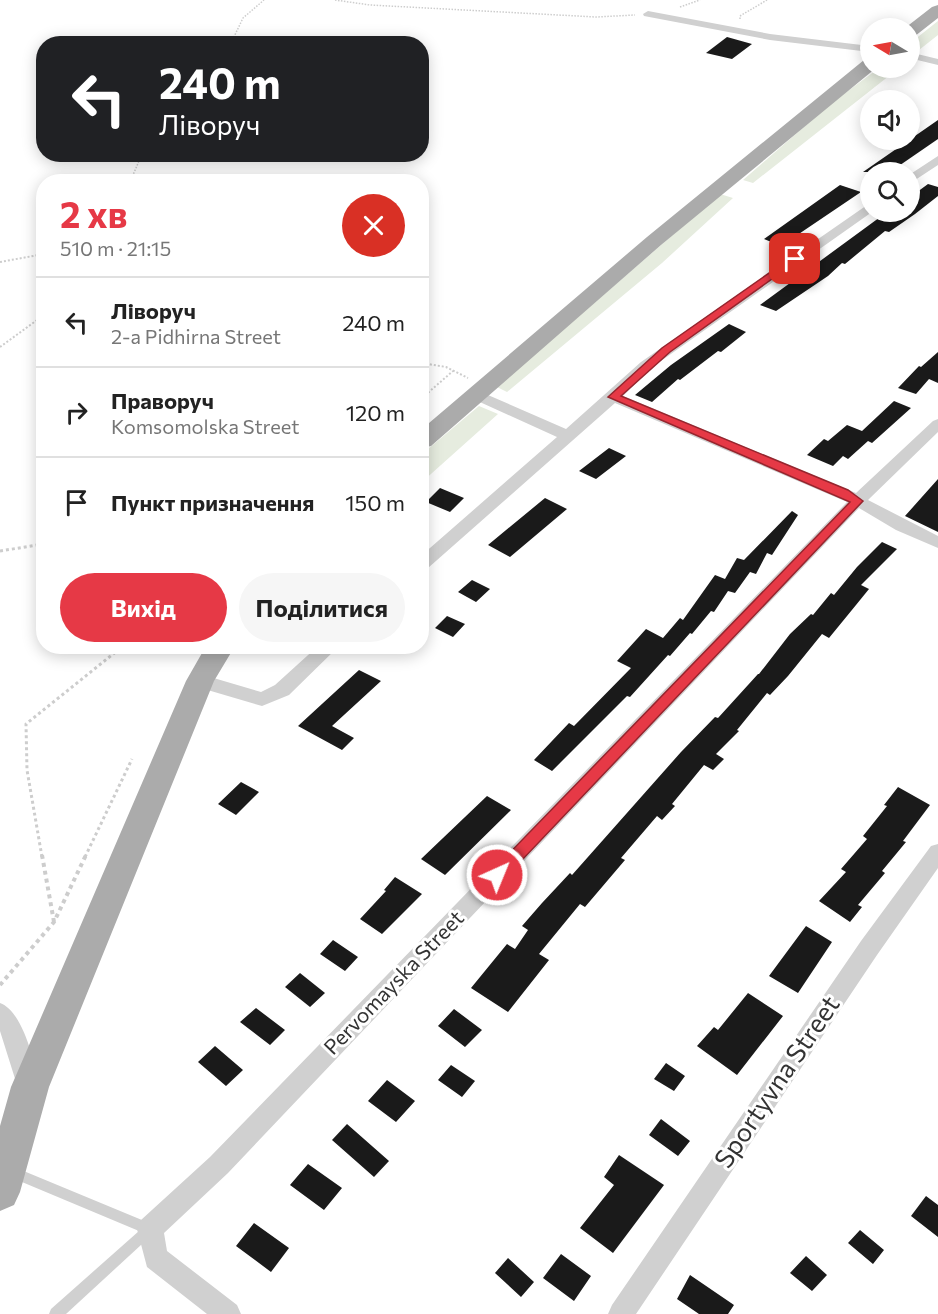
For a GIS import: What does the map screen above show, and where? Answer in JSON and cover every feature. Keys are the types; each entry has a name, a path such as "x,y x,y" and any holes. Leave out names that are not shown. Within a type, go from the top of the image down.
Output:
{"main road":[{"path":"920,24 938,10"},
{"path":"429,435 654,241 860,72"},
{"path":"3,1181 30,1087 200,681 216,654"}],"street":[{"path":"648,14 752,33 860,48"},
{"path":"920,57 938,62"},
{"path":"920,172 938,160"},
{"path":"429,558 666,350 860,214"},
{"path":"482,391 568,436"},
{"path":"613,397 844,493 938,543"},
{"name":"Pervomayska Street","path":"150,1229 219,1165 857,501 938,424"},
{"path":"200,681 262,699 282,690 321,654"},
{"name":"Sportyvna Street","path":"621,1314 869,948 938,852"},
{"path":"0,1013 9,1023 30,1087"},
{"path":"150,1229 156,1258 228,1314"}],"lane":[{"path":"3,1181 150,1229 56,1314"}],"path":[{"path":"234,36 243,18 264,0"},
{"path":"335,0 370,5 596,17 648,14"},
{"path":"752,33 739,27 740,16 767,0"},
{"path":"0,262 36,255"},
{"path":"0,346 36,321"},
{"path":"429,365 453,371 482,391"},
{"path":"429,392 453,371"},
{"path":"0,551 36,545"},
{"path":"54,922 27,770 26,724 113,654"},
{"path":"0,985 54,922 132,759"}],"shaded area":[{"path":"938,21 938,35 920,49 920,35"},
{"path":"865,78 886,78 871,90 860,90 860,99 753,183 743,180 829,105"},
{"path":"720,194 733,198 662,263 507,392 497,387"},
{"path":"479,406 498,414 429,476 429,448"}],"building":[{"path":"727,37 752,44 732,59 706,53"},
{"path":"938,120 938,139 905,162 877,162 895,150 920,150 920,132"},
{"path":"928,184 938,187 938,196 920,210 920,190"},
{"path":"840,185 860,192 781,246 764,239"},
{"path":"873,222 903,222 889,232 885,231 845,264 842,263 828,276 776,311 760,305"},
{"path":"729,324 746,332 721,352 718,351 680,380 678,379 652,402 635,395 671,365"},
{"path":"938,352 938,383 929,379 916,394 898,388 919,366 921,367"},
{"path":"894,401 911,408 872,443 868,441 848,459 843,456 833,466 807,455 824,439 828,441 847,425 862,431"},
{"path":"609,448 626,456 596,479 579,471"},
{"path":"938,479 938,532 905,516"},
{"path":"440,488 464,498 450,512 429,503 429,499"},
{"path":"545,498 567,509 510,557 488,545"},
{"path":"792,511 798,515 772,555 767,553 756,574 750,572 735,593 728,591 714,612 711,611 692,634 690,633 670,656 668,655 630,697 627,696 552,771 534,760 569,723 574,726 631,668 617,661 646,629 663,638 680,618 683,620 715,575 725,579 737,558 744,560"},
{"path":"882,542 897,549 861,585 869,589 829,638 822,634 788,676 770,695 767,693 737,730 739,731 716,754 724,759 713,770 704,765 672,804 675,806 662,820 657,816 621,858 625,860 585,907 580,904 539,954 549,960 508,1012 471,988 507,944 515,949 528,930 522,926 542,903 570,873 572,875 681,752 715,717 718,718 759,674 790,634 811,614 813,615 831,593 834,595"},
{"path":"472,580 490,589 476,602 458,592"},
{"path":"447,616 465,624 453,637 435,628"},
{"path":"359,670 381,681 332,726 354,738 342,750 298,726"},
{"path":"241,782 259,792 236,815 218,804"},
{"path":"898,787 930,805 903,841 906,842 882,871 885,873 858,905 862,907 850,922 819,901 846,872 841,869 867,839 863,836 887,806 884,805"},
{"path":"487,796 511,810 445,875 421,859"},
{"path":"395,877 422,894 382,934 360,919 386,891 384,890"},
{"path":"806,926 832,942 798,993 769,976"},
{"path":"333,940 358,957 345,971 320,954"},
{"path":"300,973 325,993 310,1007 285,987"},
{"path":"748,993 783,1016 737,1075 697,1046 714,1027 718,1030"},
{"path":"256,1008 285,1030 270,1045 240,1022"},
{"path":"454,1009 482,1030 465,1047 438,1026"},
{"path":"215,1046 243,1070 226,1086 198,1062"},
{"path":"666,1063 685,1076 674,1091 654,1079"},
{"path":"451,1065 475,1081 462,1097 438,1080"},
{"path":"387,1080 415,1101 396,1122 368,1101"},
{"path":"661,1119 690,1141 678,1156 649,1135"},
{"path":"347,1124 389,1161 374,1177 332,1140"},
{"path":"619,1155 664,1185 613,1253 580,1228 614,1185 604,1177"},
{"path":"308,1164 342,1188 324,1210 290,1185"},
{"path":"926,1196 938,1205 938,1237 911,1216"},
{"path":"254,1223 289,1248 271,1272 236,1246"},
{"path":"860,1230 884,1250 873,1264 848,1243"},
{"path":"561,1254 591,1276 574,1301 543,1278"},
{"path":"806,1256 827,1275 812,1291 790,1273"},
{"path":"508,1258 534,1282 521,1297 495,1273"},
{"path":"690,1275 734,1305 728,1314 699,1314 677,1299"}],"route":[{"path":"497,875 857,501 844,493 613,397 646,365 795,259"}]}
